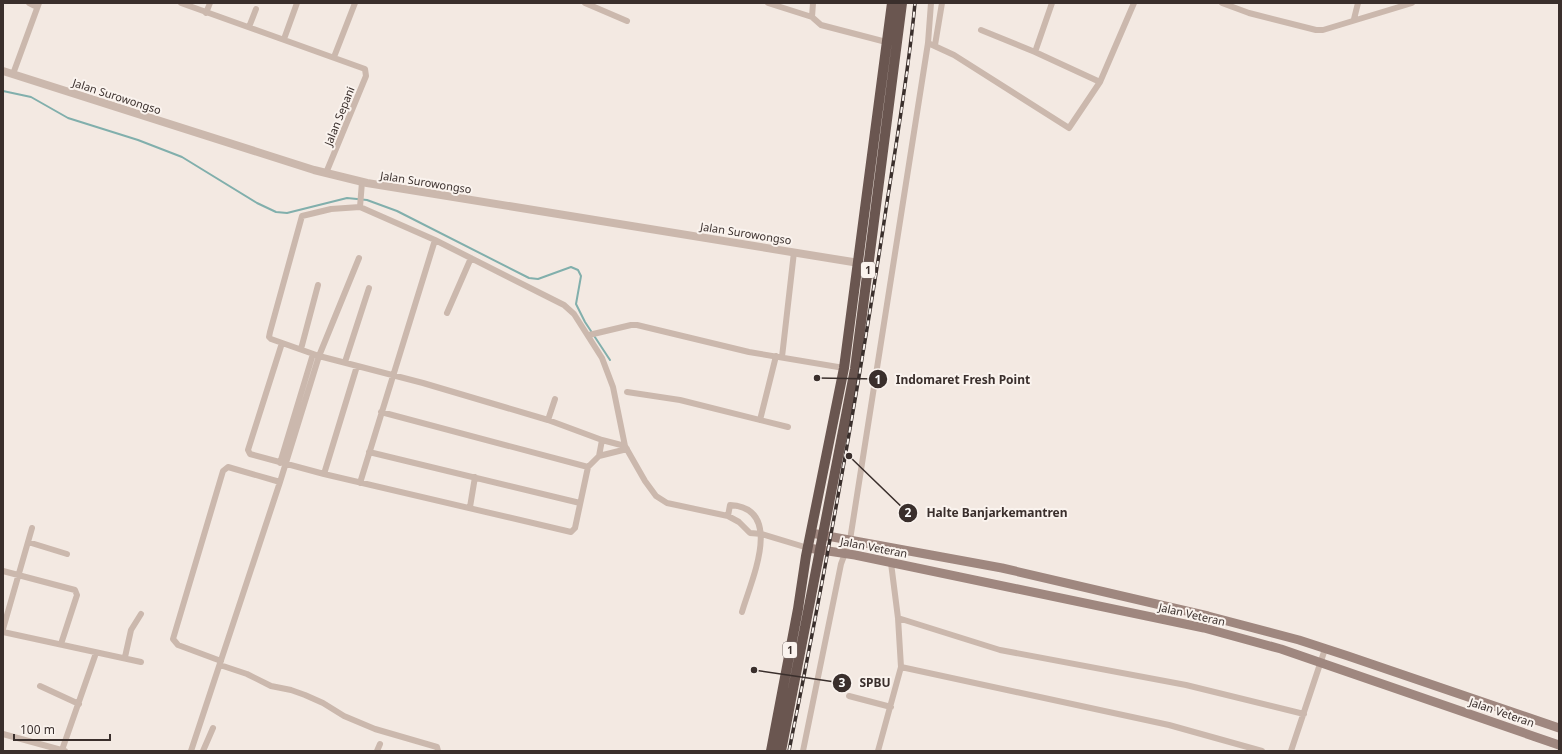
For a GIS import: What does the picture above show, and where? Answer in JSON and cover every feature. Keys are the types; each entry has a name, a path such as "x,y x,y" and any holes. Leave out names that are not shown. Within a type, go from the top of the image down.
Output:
{"highway":[{"name":"1","path":"780,751 855,368 892,44 892,3"},
{"name":"1","path":"771,751 808,548 844,368 892,44 902,3"}],"main road":[{"name":"Jalan Veteran","path":"811,533 1002,568 1208,616 1325,649 1559,728"},
{"name":"Jalan Veteran","path":"808,548 846,553 997,586 1204,628 1281,649 1559,745"},
{"path":"997,586 1002,568"}],"street":[{"path":"13,74 38,5 29,3"},
{"path":"181,3 334,57 355,3"},
{"path":"206,13 210,3"},
{"path":"284,39 297,3"},
{"path":"584,3 627,21"},
{"path":"768,3 812,17 821,25 892,44"},
{"path":"812,17 813,3"},
{"path":"803,751 841,564 850,540 928,43 931,3"},
{"path":"935,45 942,3"},
{"path":"1035,52 1052,3"},
{"path":"928,43 954,55 1068,128 1100,82 1134,3"},
{"path":"1222,3 1249,13 1316,30 1323,30 1354,19 1412,3"},
{"path":"1354,19 1358,3"},
{"path":"249,27 256,9"},
{"path":"981,30 1035,52 1100,82"},
{"name":"Jalan Sepani","path":"326,173 366,76 366,69 363,67 334,57"},
{"name":"Jalan Surowongso","path":"3,71 326,173 362,182 859,263"},
{"path":"360,201 362,182"},
{"path":"626,447 602,440 548,420 393,375 316,355 271,339 269,335 302,216 360,201 564,305 574,314 589,335 602,358 613,387 626,447 645,481 656,496 667,503 728,515 739,522 750,533 759,531 808,548"},
{"path":"360,483 435,240"},
{"path":"760,420 779,357 794,252"},
{"path":"191,751 280,482 283,464 316,355 358,258"},
{"path":"447,313 470,258"},
{"path":"301,350 318,285"},
{"path":"345,362 369,288"},
{"path":"589,335 597,332 637,325 749,352 844,368"},
{"path":"282,343 248,450 250,454 283,464 571,532 575,528 588,467 599,456 626,447"},
{"path":"324,474 357,366"},
{"path":"627,392 680,400 788,427"},
{"path":"548,420 555,399"},
{"path":"381,412 588,467"},
{"path":"599,456 602,440"},
{"path":"369,452 580,503"},
{"path":"280,482 228,467 223,471 173,639 178,645 247,674 271,686 291,690 305,695 323,703 344,716 375,729 437,747 438,751"},
{"path":"470,507 475,478"},
{"path":"728,515 729,507 734,505 749,512 759,531 758,561 742,612"},
{"path":"32,528 3,630 96,653 125,657 142,662"},
{"path":"28,542 67,554"},
{"path":"878,751 901,667 898,618 891,563"},
{"path":"3,571 75,590 77,595 61,644"},
{"path":"125,657 131,630 141,614"},
{"path":"898,618 1000,650 1186,686 1304,714"},
{"path":"1291,751 1325,649"},
{"path":"3,734 64,751 96,653"},
{"path":"901,667 1169,725 1262,751"},
{"path":"40,686 79,704"},
{"path":"849,696 890,707"},
{"path":"203,751 213,728"},
{"path":"377,751 380,744"}],"waterway":[{"path":"3,91 31,97 68,118 138,140 182,157 257,203 276,212 287,213 347,198 367,200 397,211 529,278 538,279 571,267 578,270 581,276 576,304 585,322 610,360"}],"railway":[{"path":"789,751 827,556 873,295 909,60 915,3"}],"place":[{"name":"Indomaret Fresh Point","path":"817,378"},
{"name":"Halte Banjarkemantren","path":"849,456"},
{"name":"SPBU","path":"754,670"}]}
